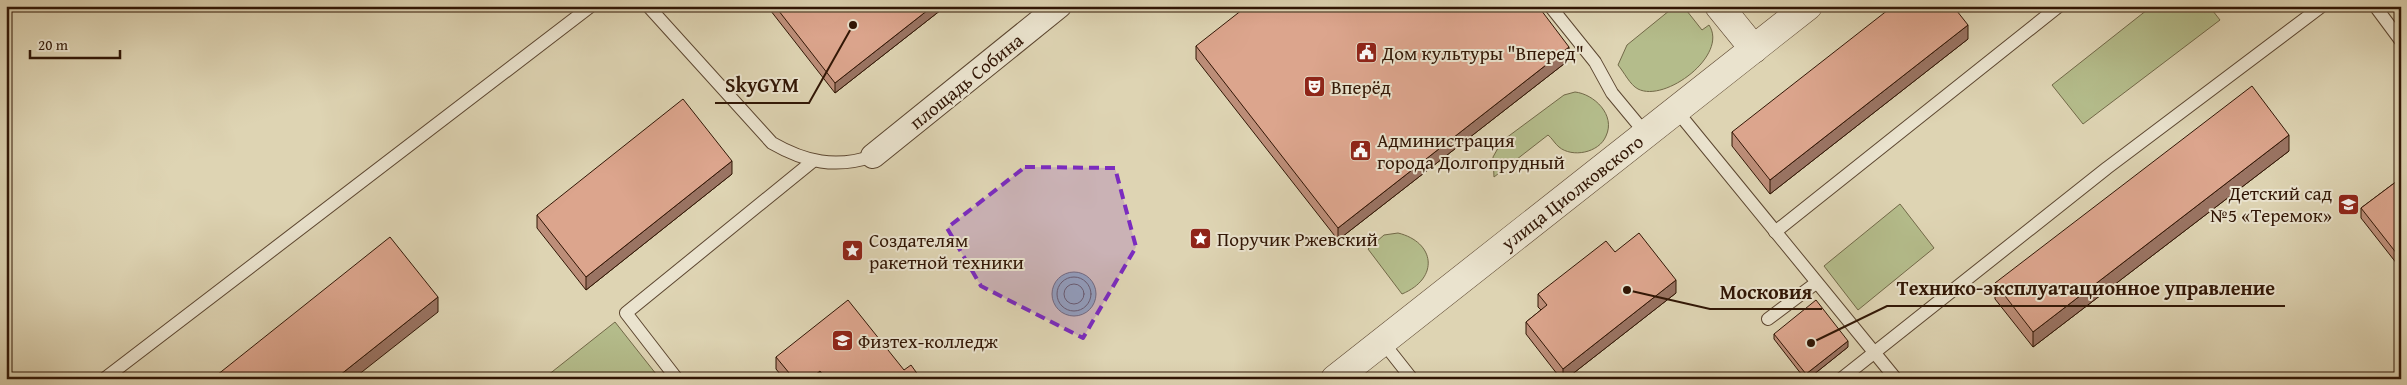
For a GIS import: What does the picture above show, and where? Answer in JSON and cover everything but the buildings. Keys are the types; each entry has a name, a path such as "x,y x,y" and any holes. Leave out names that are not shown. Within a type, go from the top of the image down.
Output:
{"street":[{"name":"площадь Собина","path":"873,156 1059,6"},
{"path":"1720,6 1754,49"},
{"name":"улица Циолковского","path":"1335,379 1808,6"}],"lane":[{"path":"104,379 591,6"},
{"path":"648,6 772,142 793,155 813,160 840,163 858,161 873,156"},
{"path":"1550,6 1595,62 1612,93 1646,134"},
{"path":"1775,232 2059,6"},
{"path":"1841,379 2115,162 2322,6"},
{"path":"2376,6 2401,41"},
{"path":"1676,110 1896,379"},
{"path":"677,379 626,313 813,160"},
{"path":"1768,318 1816,282"},
{"path":"1382,342 1412,379"}],"highlighted area":[{"path":"1025,167 1115,168 1136,247 1083,338 981,286 947,228"}],"green space":[{"path":"1675,6 1683,6 1702,30 1709,25 1713,37 1710,50 1691,74 1678,83 1650,92 1638,89 1618,65 1627,45"},
{"path":"2152,6 2209,6 2220,20 2083,124 2052,85"},
{"path":"1575,92 1596,101 1606,113 1608,128 1603,142 1591,150 1578,153 1559,147 1548,135 1494,177 1493,157 1502,141 1564,95"},
{"path":"1900,204 1934,248 1858,310 1824,266"},
{"path":"1398,233 1420,244 1426,252 1428,261 1423,279 1402,294 1368,249 1384,235"},
{"path":"615,322 660,379 543,379"}],"water":[{"path":"1074,272 1086,276 1092,282 1096,294 1092,306 1086,312 1074,316 1062,312 1056,306 1052,294 1056,282 1062,276"}],"place":[{"name":"SkyGYM","path":"853,25"},
{"name":"Дом культуры \"Вперед\"","path":"1366,53"},
{"name":"Вперёд","path":"1315,87"},
{"name":"Администрация города Долгопрудный","path":"1361,151"},
{"name":"Детский сад №5 «Теремок»","path":"2348,204"},
{"name":"Поручик Ржевский","path":"1201,239"},
{"name":"Создателям ракетной техники","path":"853,251"},
{"name":"Московия","path":"1627,290"},
{"name":"Физтех-колледж","path":"842,341"},
{"name":"Технико-эксплуатационное управление","path":"1811,343"}]}
